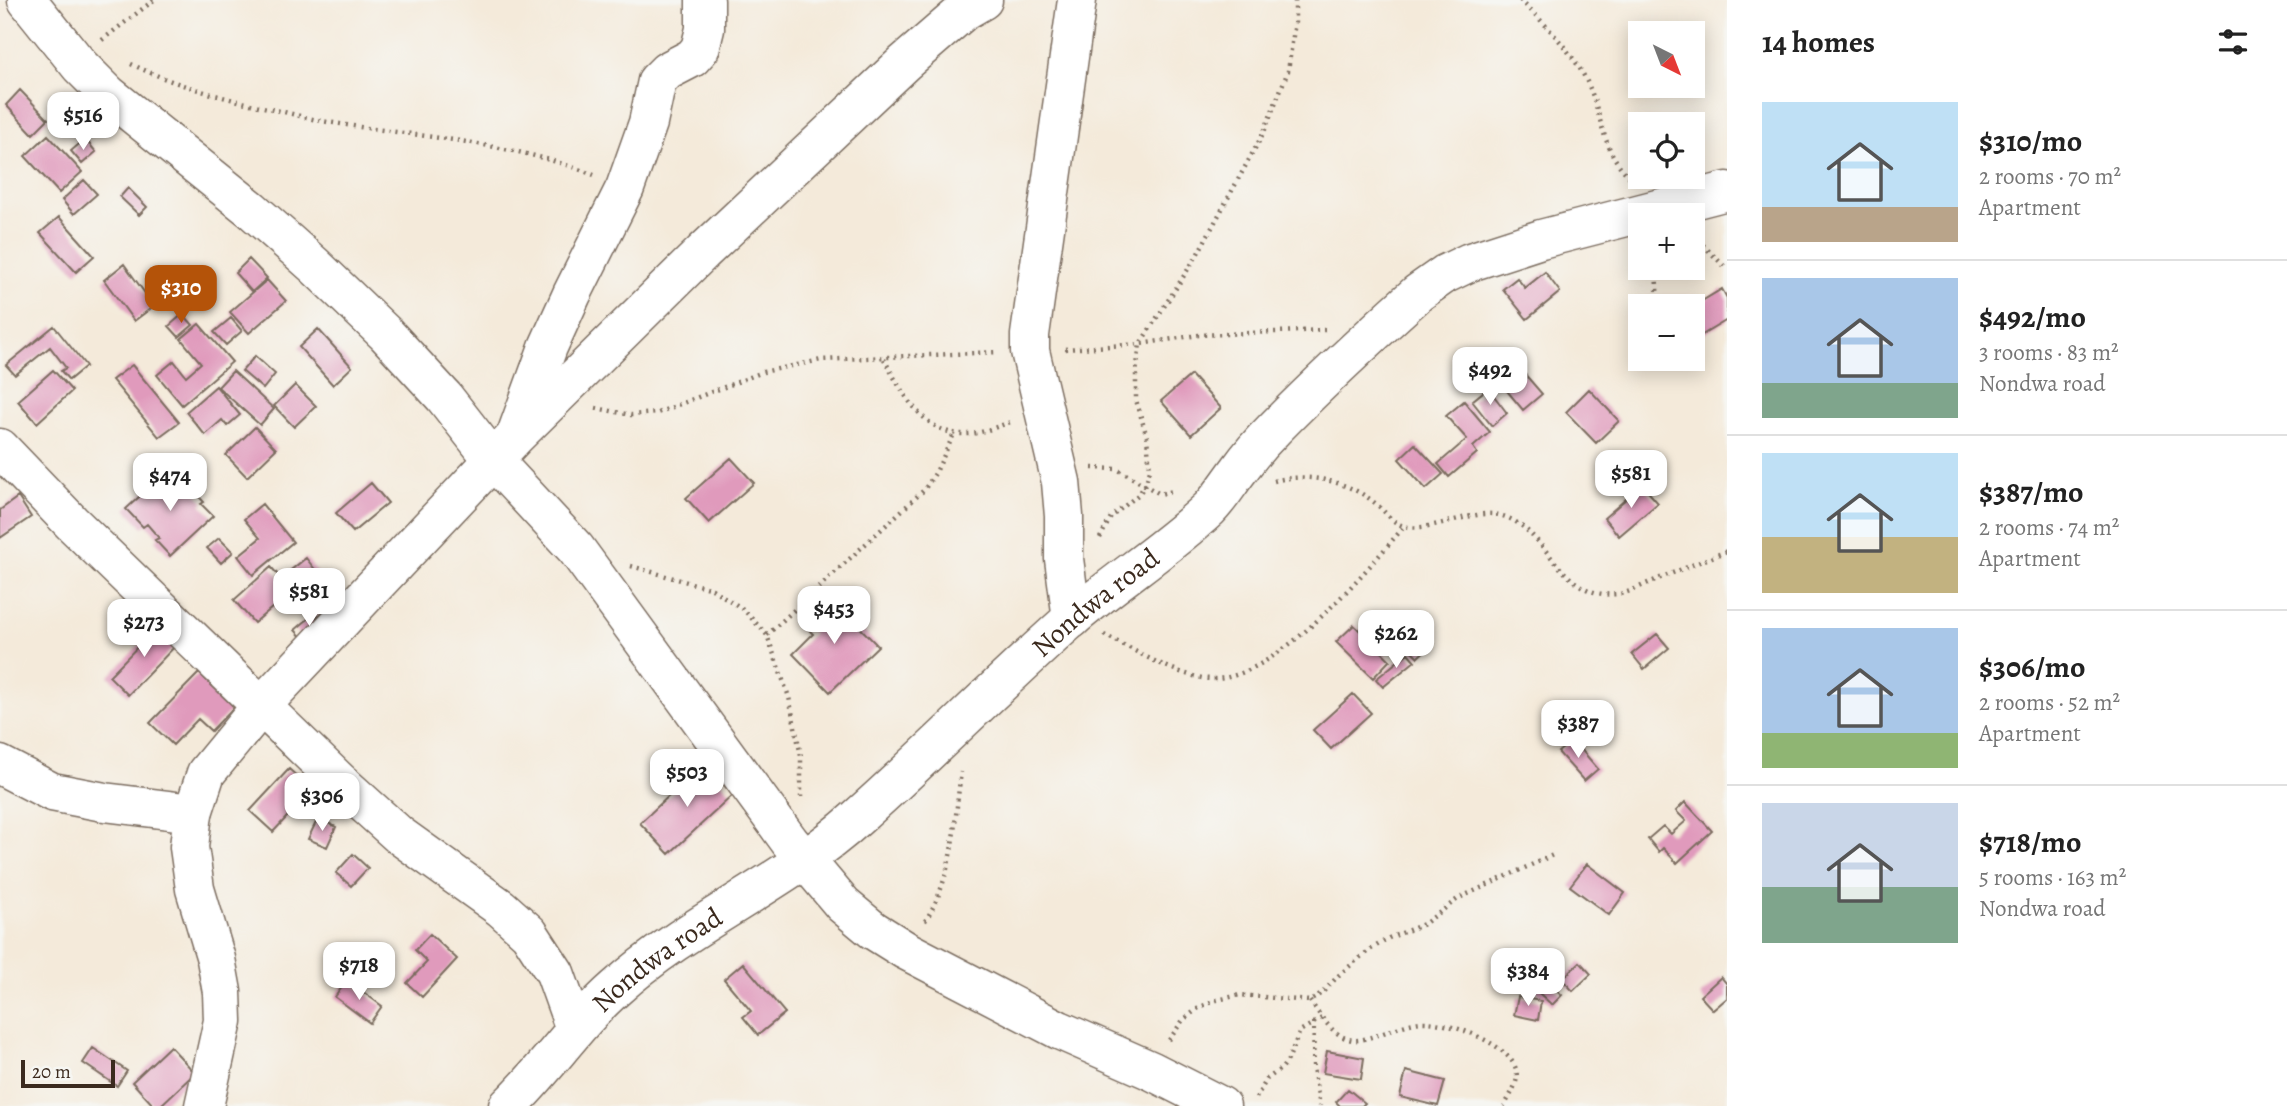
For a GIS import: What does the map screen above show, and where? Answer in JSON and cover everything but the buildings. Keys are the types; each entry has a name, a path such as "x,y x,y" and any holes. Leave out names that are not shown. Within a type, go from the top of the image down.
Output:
{"street":[{"path":"27,0 80,66 108,94 314,265 386,334 444,397 504,449 797,852 843,905 873,930 905,950 1059,1030 1152,1071 1221,1106"},
{"path":"504,449 572,294 625,188 648,123 657,81 667,71 692,58 700,49 705,29 705,0"},
{"path":"204,1106 223,1021 222,992 216,959 195,889 189,848 193,813 206,773 262,705 504,449 703,252 904,63 964,11 983,0"},
{"path":"1072,619 1064,559 1061,482 1030,351 1032,314 1077,0"},
{"name":"Nondwa road","path":"1679,203 1727,191"},
{"name":"Nondwa road","path":"508,1106 526,1089 575,1029 617,987 797,852 889,790 969,712 1072,619 1212,506 1273,429 1418,293 1445,274 1470,262 1541,239 1628,216"},
{"path":"0,448 72,523 311,755 399,835 502,908 528,933 555,973 575,1029"},
{"path":"0,765 52,792 103,802 193,813"}],"path":[{"path":"96,44 154,0"},
{"path":"1099,541 1111,517 1139,494 1150,470 1147,437 1136,400 1140,344 1196,257 1264,132 1287,71 1295,22 1295,0"},
{"path":"1520,0 1564,47 1584,75 1607,148 1616,162 1658,203"},
{"path":"126,62 169,82 219,98 331,123 473,143 542,157 625,188"},
{"path":"1705,247 1727,269"},
{"path":"558,397 631,415 657,413 763,372 821,360 1030,351 1140,344 1199,335 1317,329 1340,332 1365,341"},
{"path":"884,359 914,409 932,424 954,434 972,434 1010,422 1045,419"},
{"path":"767,635 924,490 954,434"},
{"path":"1266,484 1278,480 1312,478 1348,486 1375,503 1404,527 1494,514 1531,534 1557,567 1577,584 1598,595 1622,594 1727,551"},
{"path":"1072,619 1167,666 1204,678 1240,675 1272,656 1308,628 1343,595 1404,527"},
{"path":"630,565 712,589 743,609 767,635 789,697 801,756 802,792 797,852"},
{"path":"905,950 932,911 943,888 950,862 969,712"},
{"path":"1152,1071 1183,1020 1200,1007 1240,995 1310,1001 1367,951 1389,938 1424,924 1459,898 1553,855"},
{"path":"1310,1001 1333,1029 1356,1041 1405,1024 1422,1022 1441,1023 1465,1030 1494,1046 1515,1067 1517,1077 1504,1106"},
{"path":"1253,1106 1267,1079 1288,1060 1300,1031 1322,1018"},
{"path":"1314,1022 1313,1068 1320,1106"}]}
